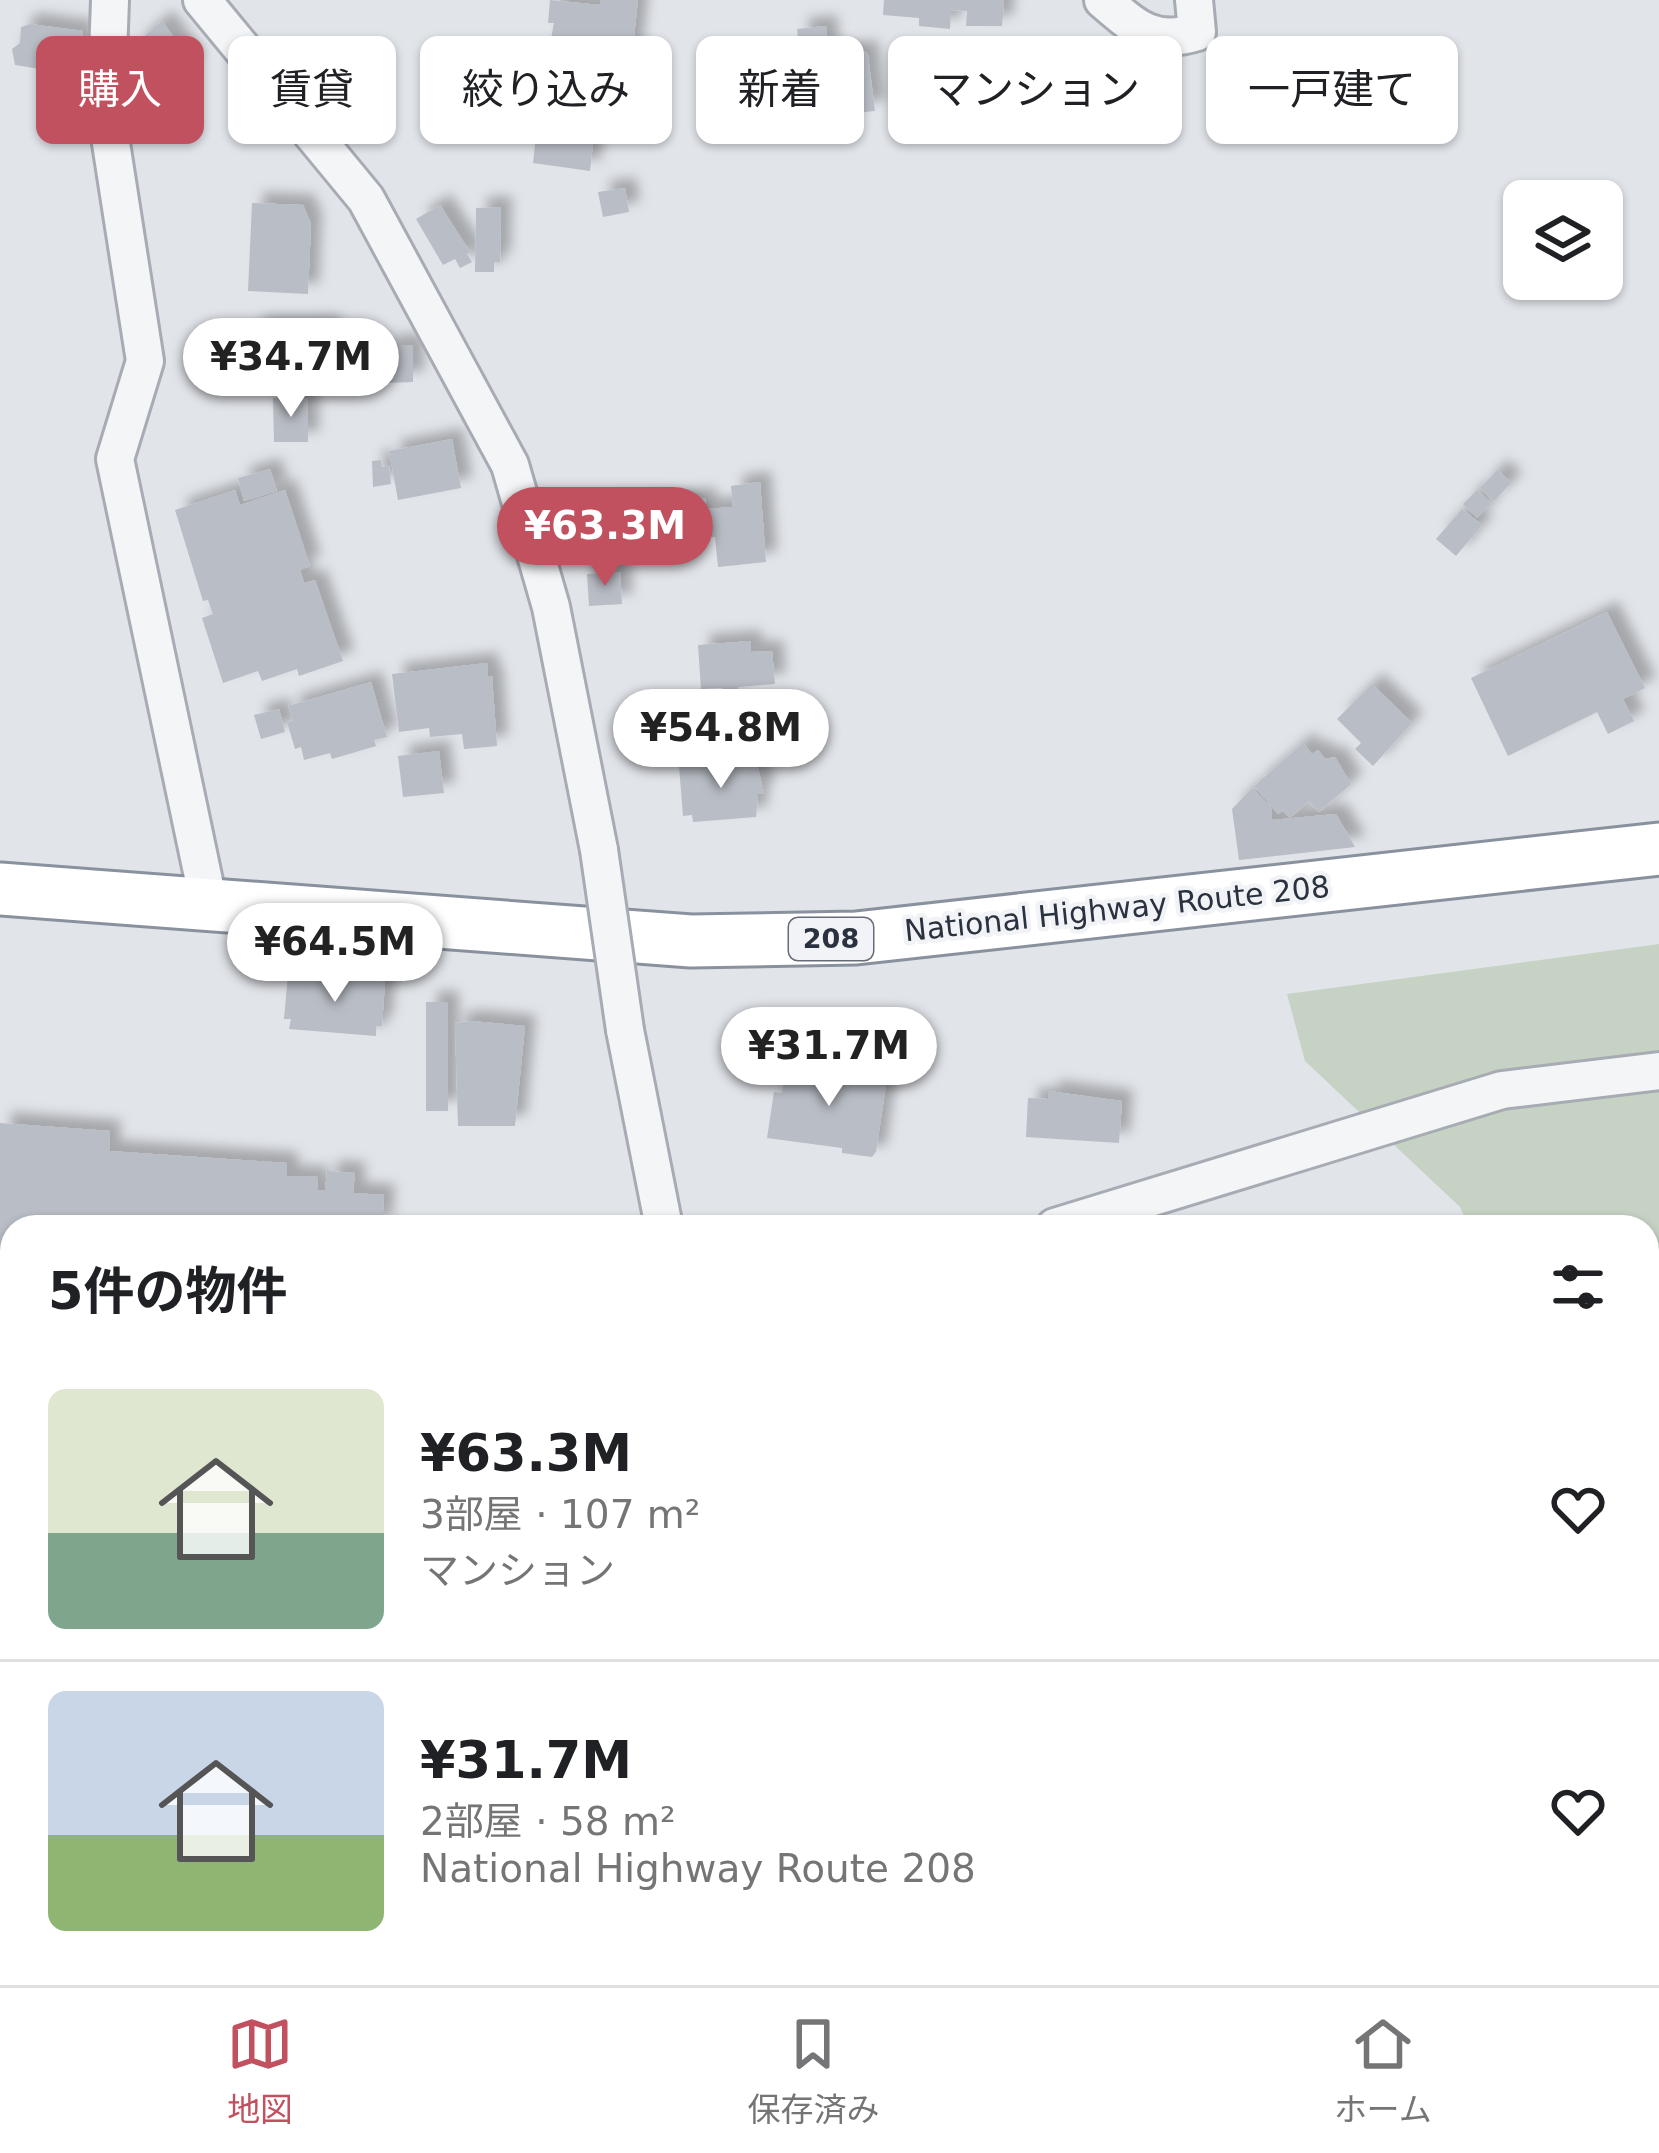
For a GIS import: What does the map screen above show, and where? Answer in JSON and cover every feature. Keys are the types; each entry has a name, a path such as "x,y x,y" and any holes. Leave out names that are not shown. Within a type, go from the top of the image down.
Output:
{"highway":[{"name":"National Highway Route 208","path":"0,889 691,941 856,938 1659,849"}],"street":[{"path":"110,0 106,110 145,361 116,459 209,905"},
{"path":"202,0 366,199 509,465 551,608 662,1215"},
{"path":"1102,0 1143,33 1178,38 1197,32 1194,0"},
{"path":"1094,1215 1502,1090 1659,1071"}],"green space":[{"path":"1659,944 1659,1215 1464,1215 1305,1061 1287,994"}],"building":[{"path":"550,0 600,5 601,0 638,0 634,36 551,36 554,23 548,23"},
{"path":"884,0 1004,0 1002,26 966,26 967,11 951,10 950,29 919,26 919,18 883,15"},
{"path":"162,21 173,36 145,36"},
{"path":"826,26 827,36 798,36 797,29"},
{"path":"21,27 83,31 83,36 36,36 36,68 15,65 12,49 20,43"},
{"path":"864,51 868,55 875,111 864,112"},
{"path":"535,144 593,144 590,171 533,163"},
{"path":"625,188 629,212 603,217 598,192"},
{"path":"252,203 303,205 311,224 308,294 248,291"},
{"path":"440,205 470,252 472,262 460,268 455,259 443,265 416,219"},
{"path":"501,207 500,262 494,262 494,272 475,272 476,208"},
{"path":"330,326 331,363 317,363 318,376 253,376 252,327"},
{"path":"386,345 413,345 413,382 386,383"},
{"path":"273,398 308,398 308,442 274,442"},
{"path":"452,439 461,488 398,500 389,451"},
{"path":"381,460 382,467 389,466 391,484 373,487 372,461"},
{"path":"270,469 277,491 244,501 238,478"},
{"path":"1497,470 1511,483 1494,501 1480,488"},
{"path":"760,482 766,562 718,567 715,537 676,541 672,501 705,498 706,509 733,507 731,486"},
{"path":"235,490 240,505 285,490 310,566 300,570 304,583 315,580 343,661 299,676 297,669 262,681 258,671 223,683 202,618 213,614 208,600 203,601 175,510"},
{"path":"1477,490 1491,504 1477,518 1463,504"},
{"path":"668,505 669,547 603,549 603,523 610,523 610,506"},
{"path":"1462,509 1482,525 1456,556 1436,539"},
{"path":"620,572 622,604 589,606 587,574"},
{"path":"1607,612 1645,688 1623,699 1634,721 1608,734 1597,712 1508,756 1471,678"},
{"path":"751,641 751,652 772,651 775,684 738,687 738,693 701,689 698,645"},
{"path":"487,663 497,746 464,749 462,734 430,737 429,728 399,732 392,674"},
{"path":"371,682 387,737 374,740 376,746 332,759 330,753 304,760 301,747 295,749 287,722 293,721 288,706"},
{"path":"1372,684 1412,723 1373,766 1355,749 1361,743 1337,719"},
{"path":"279,709 285,732 261,739 254,715"},
{"path":"710,713 713,760 679,762 676,726 691,725 690,714"},
{"path":"1303,743 1312,754 1318,750 1325,759 1335,757 1351,784 1319,812 1309,801 1290,818 1283,810 1278,814 1254,786"},
{"path":"439,751 444,793 403,797 398,756"},
{"path":"756,760 764,793 758,794 756,817 693,822 692,815 683,816 679,766"},
{"path":"1252,788 1271,807 1272,820 1336,814 1355,847 1239,860 1232,809"},
{"path":"288,975 385,982 382,1026 376,1026 376,1036 289,1029 291,1019 284,1019"},
{"path":"426,1002 448,1002 448,1111 426,1111"},
{"path":"455,1023 525,1026 515,1126 458,1126"},
{"path":"807,1061 836,1066 835,1071 887,1078 872,1157 767,1138 774,1092 782,1093 785,1072 805,1072"},
{"path":"1048,1091 1122,1101 1119,1143 1026,1137 1028,1098 1048,1099"},
{"path":"0,1123 110,1131 109,1151 287,1163 287,1176 318,1177 317,1190 325,1191 327,1171 355,1173 353,1193 384,1195 383,1215 0,1215"}]}
